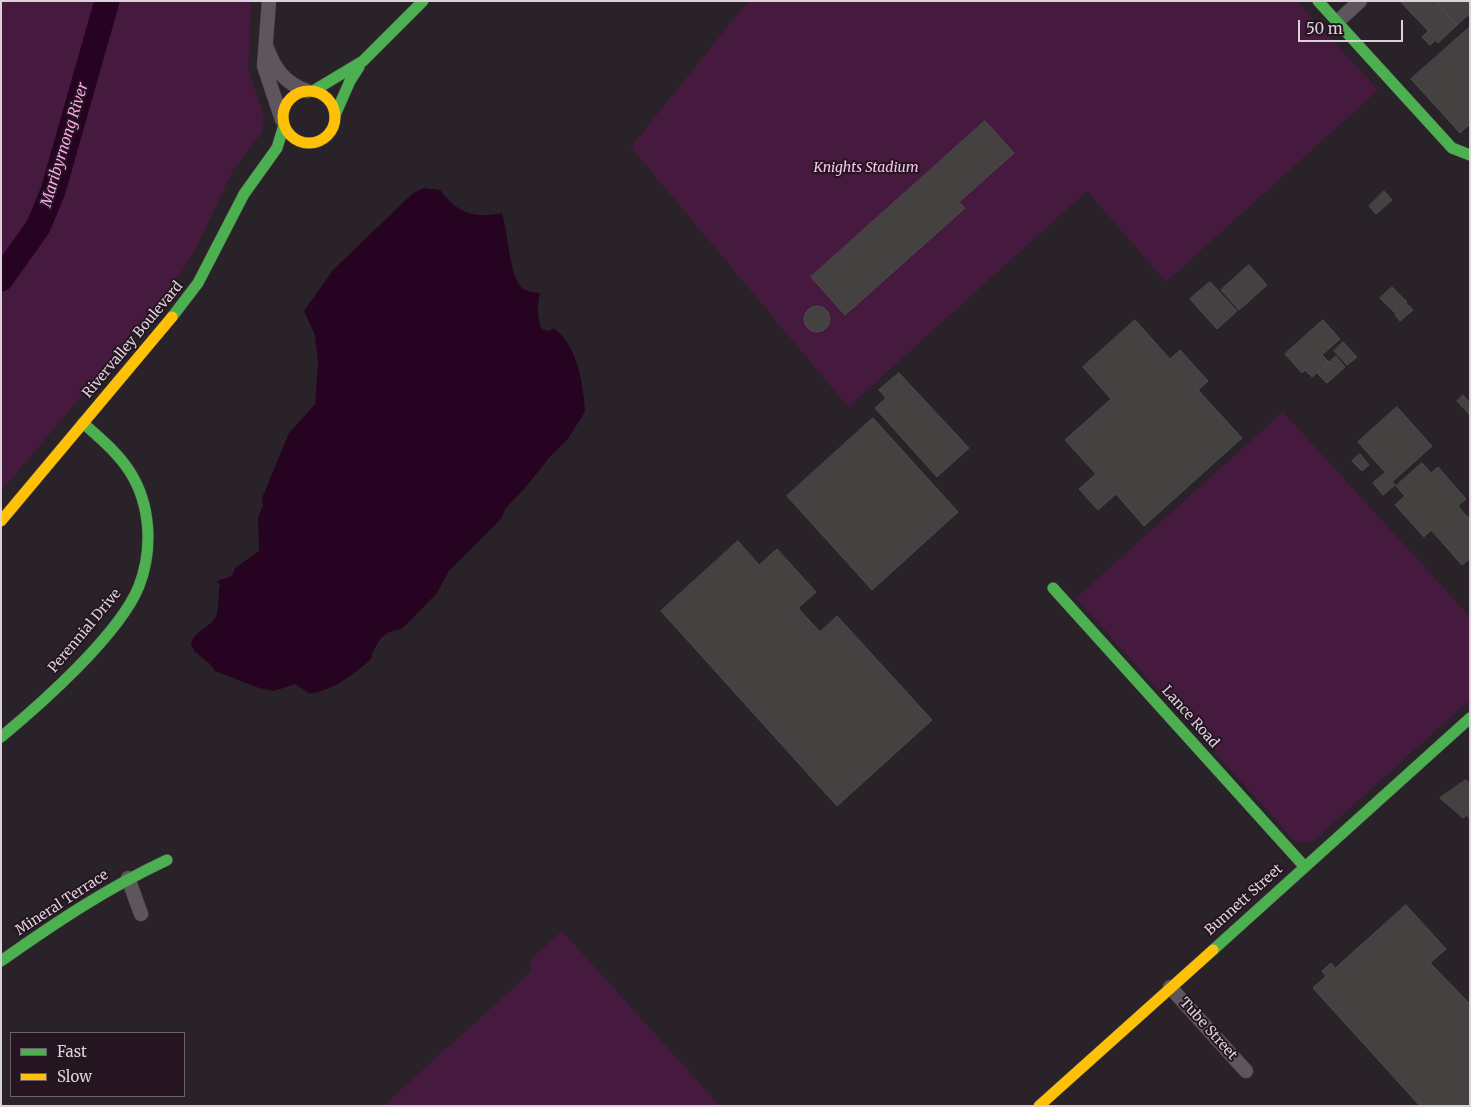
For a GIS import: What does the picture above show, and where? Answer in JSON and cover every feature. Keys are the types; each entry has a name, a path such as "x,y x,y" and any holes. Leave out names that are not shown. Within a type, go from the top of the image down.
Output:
{"street":[{"path":"269,1 267,47 264,66 287,132 300,142 316,142 331,132 335,115 350,81 363,61 422,1"},
{"path":"1318,1 1452,148 1470,155"},
{"path":"1337,22 1360,1"},
{"path":"267,47 272,62 279,73 288,82 328,99 335,115"},
{"path":"283,122 283,113 289,100 300,92 310,91 363,61"},
{"name":"Rivervalley Boulevard","path":"268,165 282,136 283,122"},
{"name":"Rivervalley Boulevard","path":"1,521 192,294 208,268 238,203 252,182 268,165 287,154 316,142"},
{"name":"Perennial Drive","path":"1,736 56,688 100,640 134,595 143,573 148,531 146,513 140,492 123,461 83,424"},
{"name":"Lance Road","path":"1053,588 1304,866"},
{"name":"Bunnett Street","path":"1039,1106 1470,718"},
{"name":"Mineral Terrace","path":"1,962 80,906 128,878 167,860"},
{"path":"128,878 142,914"},
{"name":"Tube Street","path":"1170,987 1246,1071"}],"green space":[{"path":"1,1 251,1 248,69 264,116 262,132 233,170 195,250 167,295 1,491"},
{"name":"Knights Stadium","path":"748,1 1297,1 1378,90 1166,282 1087,191 848,407 631,147"},
{"path":"1283,412 1470,617 1470,700 1313,841 1304,843 1294,840 1076,598"},
{"path":"562,931 720,1106 383,1106 531,972 530,960"}],"shaded area":[{"path":"424,188 440,190 453,204 467,212 483,215 502,213 511,262 517,281 525,290 540,293 538,311 542,329 548,331 554,328 569,345 581,378 585,412 567,440 505,509 502,518 449,571 437,593 401,629 389,632 381,638 373,651 371,659 364,665 336,685 310,694 295,684 274,691 259,688 215,671 210,664 194,651 191,644 196,635 212,622 217,614 220,585 217,581 232,576 235,568 259,551 258,518 263,505 262,498 289,433 315,404 318,364 315,335 304,311 333,270 413,193"}],"building":[{"path":"1400,1 1436,1 1457,25 1438,43 1436,40 1430,45 1422,37 1428,31"},
{"path":"1436,1 1470,1 1470,18 1468,15 1457,25"},
{"path":"1470,27 1470,124 1460,133 1411,79"},
{"path":"985,121 1014,153 959,202 965,208 845,315 811,277"},
{"path":"1384,191 1392,200 1376,214 1369,206"},
{"path":"1249,265 1267,285 1239,310 1221,290"},
{"path":"1210,282 1237,311 1217,329 1190,299"},
{"path":"1392,287 1407,302 1395,313 1380,298"},
{"path":"1407,304 1413,310 1400,321 1395,315"},
{"path":"817,306 826,310 830,319 826,328 817,332 808,328 804,319 808,310"},
{"path":"1135,320 1170,359 1180,350 1208,381 1198,390 1242,438 1144,526 1116,494 1098,510 1079,489 1096,474 1065,440 1111,399 1083,367"},
{"path":"1323,320 1340,339 1322,355 1329,362 1312,377 1305,370 1302,373 1285,354"},
{"path":"1343,342 1357,357 1347,365 1334,351"},
{"path":"1336,356 1345,367 1327,383 1317,373"},
{"path":"899,373 969,448 937,477 875,408 886,398 879,390"},
{"path":"1463,395 1470,403 1470,415 1457,401"},
{"path":"1397,407 1432,446 1393,481 1358,442"},
{"path":"873,418 958,512 872,590 787,496"},
{"path":"1360,454 1369,465 1362,471 1352,461"},
{"path":"1422,463 1431,473 1438,467 1466,499 1458,506 1470,520 1470,559 1462,565 1431,530 1424,537 1395,505 1405,496 1396,486"},
{"path":"1385,473 1395,485 1383,495 1373,483"},
{"path":"738,541 759,565 777,549 816,592 798,608 820,632 837,616 932,720 837,806 661,611"},
{"path":"1466,780 1470,784 1470,819 1467,815 1463,818 1440,798"},
{"path":"1406,905 1446,949 1430,963 1470,1004 1470,1106 1420,1106 1313,988 1326,976 1322,971 1331,963 1335,968"}],"waterway":[{"name":"Maribyrnong River","path":"1,279 38,227 53,191 107,1"}],"traffic: fast":[{"path":"313,91 363,61 423,1"},
{"path":"1318,1 1452,148 1470,155"},
{"path":"335,115 350,81 359,67"},
{"path":"172,317 198,283 244,194 277,148 284,125"},
{"path":"1,737 37,706 98,646 129,605 139,586 143,572 148,543 148,528 146,513 137,485 120,458 83,423"},
{"path":"1053,588 1304,866"},
{"path":"1213,950 1470,718"},
{"path":"1,961 41,933 123,882 167,860"}],"traffic: slow":[{"path":"304,91 314,91 323,95 331,103 335,117 331,131 323,139 314,143 304,143 295,139 287,131 283,122 283,112 287,103 295,95 304,91"},
{"path":"1,521 172,317"},
{"path":"1039,1106 1213,950"}]}
